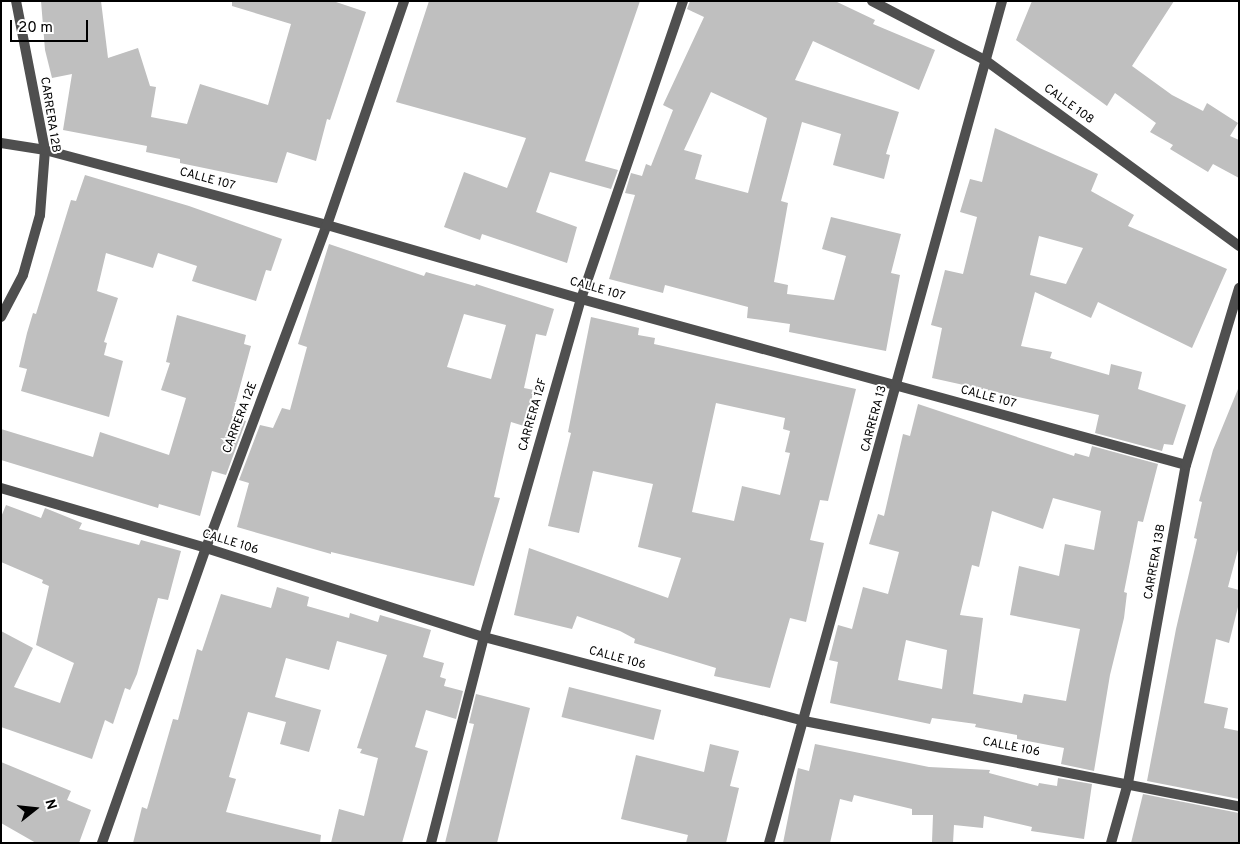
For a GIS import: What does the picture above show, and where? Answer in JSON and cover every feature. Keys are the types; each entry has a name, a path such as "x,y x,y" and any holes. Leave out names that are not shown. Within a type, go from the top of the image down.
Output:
{"street":[{"name":"CARRERA 12B","path":"1,317 23,275 40,215 45,150 16,1"},
{"name":"CARRERA 12E","path":"102,843 206,548 327,225 404,1"},
{"name":"CARRERA 12F","path":"431,843 484,637 580,299 682,1"},
{"name":"CALLE 108","path":"872,1 985,60 1239,246"},
{"name":"CARRERA 13","path":"769,843 1002,1"},
{"name":"CALLE 107","path":"1,143 45,150 327,225 580,299 1186,465"},
{"name":"CARRERA 13B","path":"1111,843 1128,783 1186,465 1239,288"},
{"name":"CALLE 106","path":"1,488 206,548 484,637 804,721 1239,806"}],"building":[{"path":"41,1 101,1 108,58 138,48 150,86 156,87 151,117 187,124 200,84 268,105 291,24 232,6 232,1 333,1 366,12 330,120 327,119 316,161 287,152 277,183 180,163 180,159 146,152 147,146 63,130 72,74 52,78 45,50"},
{"path":"429,1 640,1 585,161 618,170 611,189 550,172 536,212 577,227 567,263 482,234 480,240 444,227 464,172 507,188 526,138 396,102"},
{"path":"690,1 835,1 875,20 873,24 935,50 919,90 813,41 795,80 899,112 886,154 890,155 884,179 833,165 841,134 802,122 781,201 788,203 774,282 788,285 787,294 834,300 846,256 822,249 831,217 901,234 891,273 900,275 886,351 789,332 790,324 747,318 748,307 665,285 663,293 609,279 635,195 625,193 631,173 642,176 646,164 651,166 673,110 663,105 704,17 687,9","holes":["711,92 767,118 748,193 695,179 702,155 684,150"]},
{"path":"1032,1 1174,1 1132,66 1172,95 1203,111 1207,103 1238,123 1230,136 1239,140 1239,178 1213,164 1208,172 1170,149 1173,145 1150,132 1156,123 1115,93 1107,106 1016,40"},
{"path":"995,128 1098,174 1091,191 1134,215 1128,226 1227,269 1192,348 1098,302 1091,318 1035,292 1021,346 1052,352 1050,358 1109,375 1111,364 1142,372 1138,389 1186,405 1173,445 1164,444 1162,451 1095,433 1099,415 932,378 942,328 931,325 945,270 963,274 977,217 960,212 970,179 982,182","holes":["1039,236 1083,248 1066,284 1030,275"]},
{"path":"85,175 189,206 282,239 271,271 266,270 256,301 192,281 197,266 158,253 153,268 106,253 97,291 118,298 104,342 107,343 104,355 123,361 109,417 21,391 27,369 19,367 27,333 33,313 36,314 71,200 76,201"},
{"path":"329,244 424,276 426,272 475,286 476,284 554,309 546,336 536,334 524,388 534,390 524,426 511,422 494,497 500,498 474,586 331,552 331,554 237,527 249,483 239,480 260,425 273,428 282,408 290,410 307,347 298,344","holes":["464,314 506,325 491,379 447,367"]},
{"path":"177,315 246,335 244,344 251,346 232,416 246,421 226,475 212,471 200,516 159,504 158,508 1,460 1,429 93,457 100,432 169,455 186,398 161,390 170,363 166,362"},
{"path":"591,317 639,328 638,335 655,338 654,344 856,389 828,501 820,500 810,540 824,543 806,622 790,618 770,688 714,676 716,668 634,643 635,639 620,631 577,616 572,629 514,615 529,548 668,598 681,558 638,547 653,484 593,471 579,533 548,526 571,433 568,432","holes":["716,403 785,418 783,429 790,431 785,452 790,453 780,495 742,486 734,521 692,512"]},
{"path":"1238,389 1239,546 1228,587 1239,590 1239,603 1229,643 1216,639 1204,703 1228,708 1224,728 1239,731 1239,799 1147,781 1176,629 1197,539 1194,538 1202,502 1199,501 1213,450"},
{"path":"918,404 1074,456 1075,453 1089,457 1092,446 1158,464 1143,522 1138,521 1124,592 1127,593 1124,618 1110,675 1094,771 1061,764 1064,748 1017,739 1017,735 975,727 976,724 932,718 930,724 830,703 838,662 829,660 838,625 852,629 863,587 888,594 899,552 869,544 878,514 884,516 903,434 910,436","holes":["1053,498 1101,511 1094,550 1065,544 1059,576 1019,566 1010,615 1080,629 1066,701 1024,694 1022,703 973,694 983,618 960,615 972,565 979,567 992,511 1043,529","906,640 947,650 942,689 898,680"]},
{"path":"6,505 41,518 45,508 82,523 79,529 139,545 141,540 181,551 168,600 158,598 137,674 130,690 125,688 113,724 105,720 92,759 1,727 1,631 33,648 14,687 60,703 74,663 36,645 49,586 42,583 43,580 1,562 1,517"},
{"path":"277,587 309,597 307,606 349,618 350,613 378,622 380,615 431,630 423,657 444,663 440,677 446,679 444,686 463,691 456,719 426,710 415,747 428,751 402,843 331,843 339,809 364,816 378,758 360,753 362,749 357,748 387,655 337,641 329,670 286,658 275,697 321,710 309,752 280,744 286,722 248,712 229,777 236,779 226,812 321,835 320,843 133,843 142,807 147,809 173,719 178,720 197,649 202,651 221,594 271,608"},
{"path":"569,687 661,710 654,740 562,717"},
{"path":"476,694 530,708 497,843 445,843 474,724 469,723"},
{"path":"710,744 739,751 730,786 739,788 726,843 686,843 688,835 621,819 636,755 704,772"},
{"path":"815,744 929,767 990,770 989,773 1038,786 1039,783 1057,786 1058,778 1092,784 1084,839 1031,831 1032,827 984,816 983,828 954,825 953,843 932,842 933,815 912,815 912,809 854,795 852,802 840,799 830,843 783,843 798,768 809,771"},
{"path":"1,762 71,791 67,800 91,810 79,843 36,843 1,823"},
{"path":"1143,794 1239,813 1239,843 1131,843"}]}
